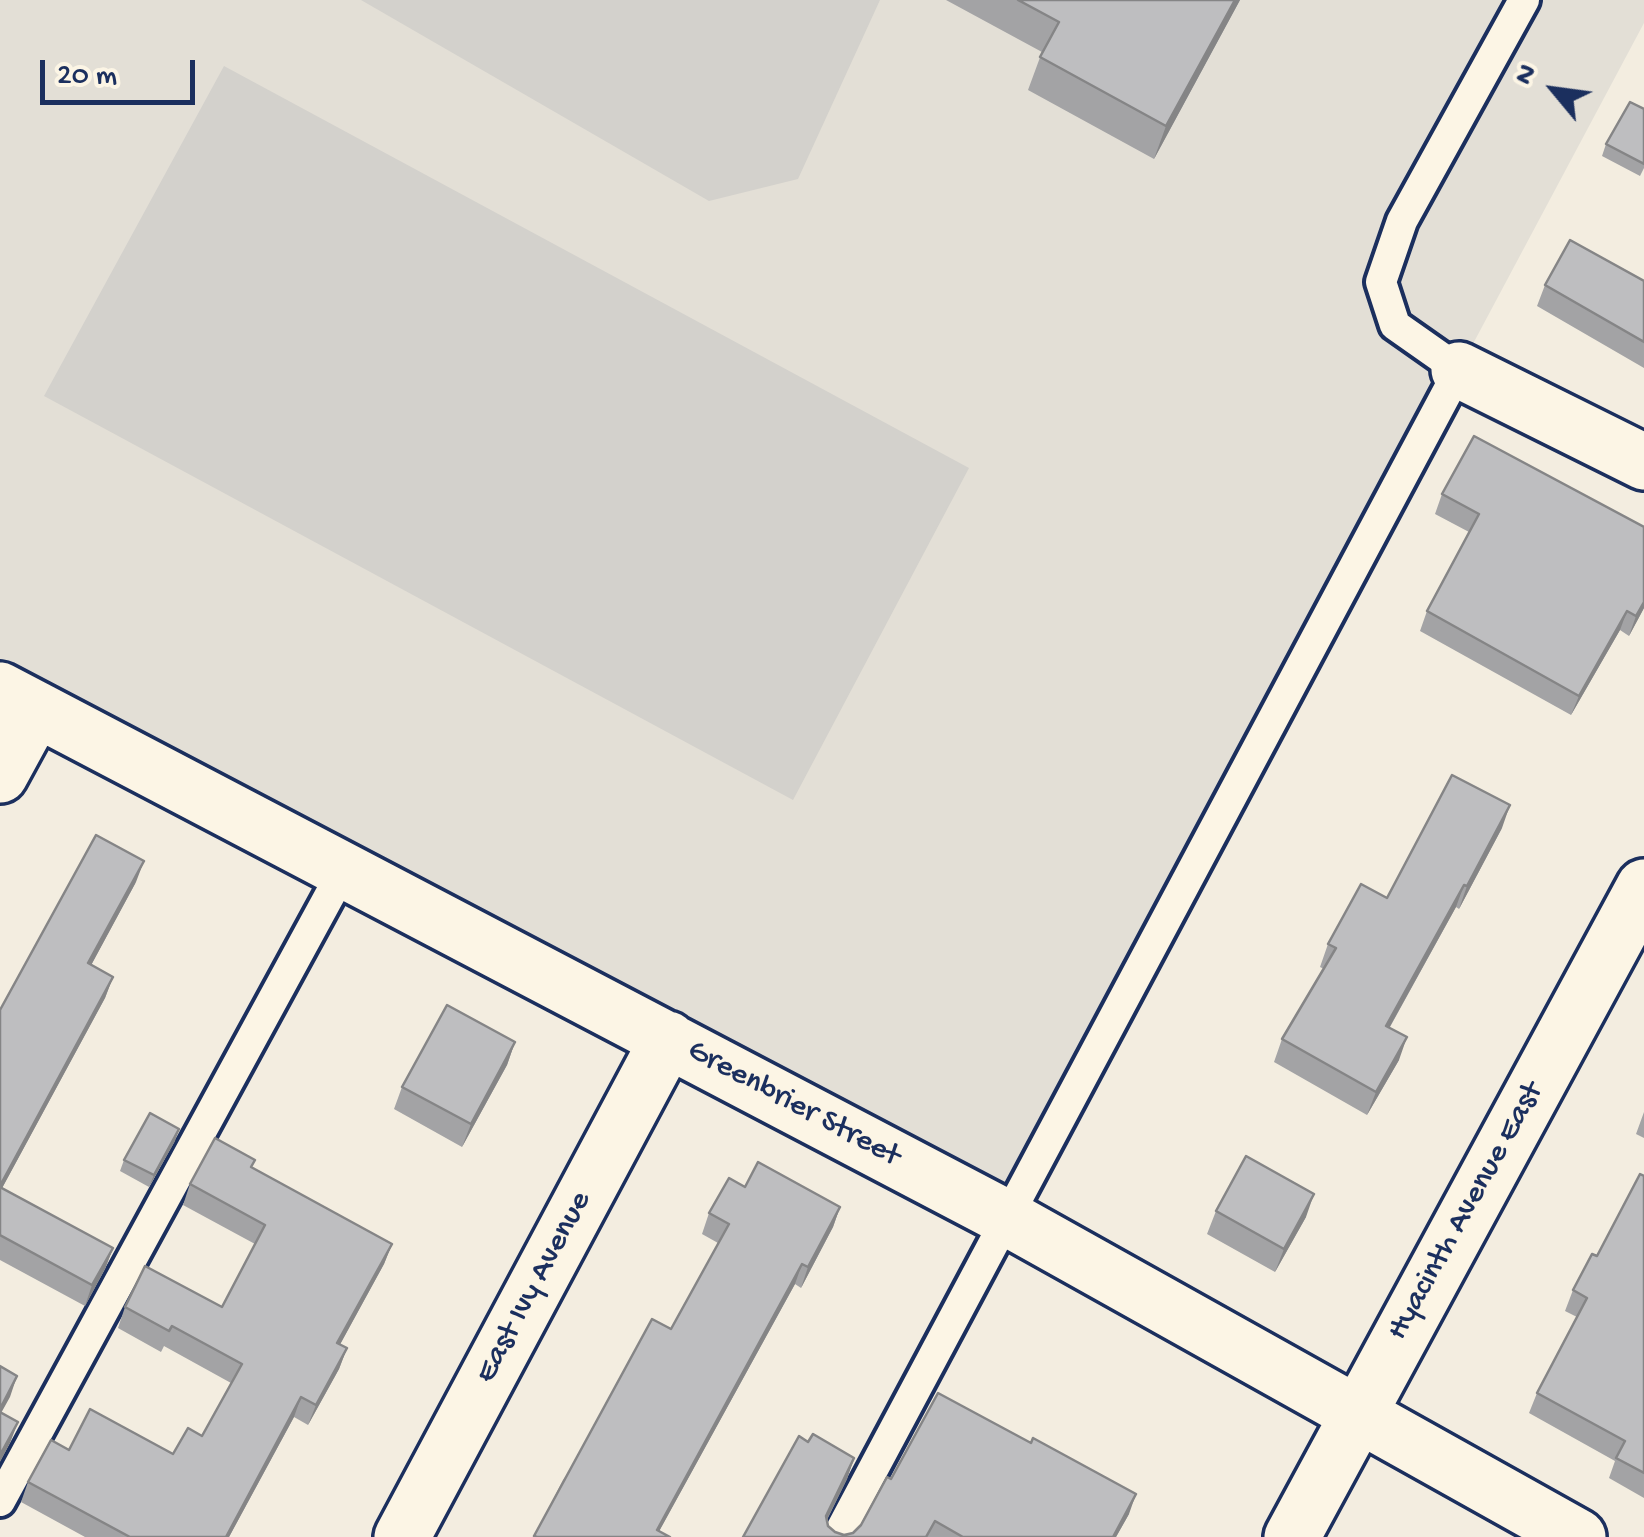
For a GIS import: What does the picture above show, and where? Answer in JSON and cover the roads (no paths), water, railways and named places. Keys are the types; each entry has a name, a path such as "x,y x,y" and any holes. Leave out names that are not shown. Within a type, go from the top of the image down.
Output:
{"street":[{"path":"1459,370 1644,462"},
{"path":"0,775 18,699"},
{"name":"Greenbrier Street","path":"18,699 1007,1218 1578,1537"},
{"name":"Hyacinth Avenue East","path":"1292,1537 1644,887"},
{"name":"East Ivy Avenue","path":"402,1537 668,1039"}],"lane":[{"path":"838,1537 1459,370 1395,325 1382,282 1402,222 1524,0"},
{"path":"0,1501 344,868"}]}
